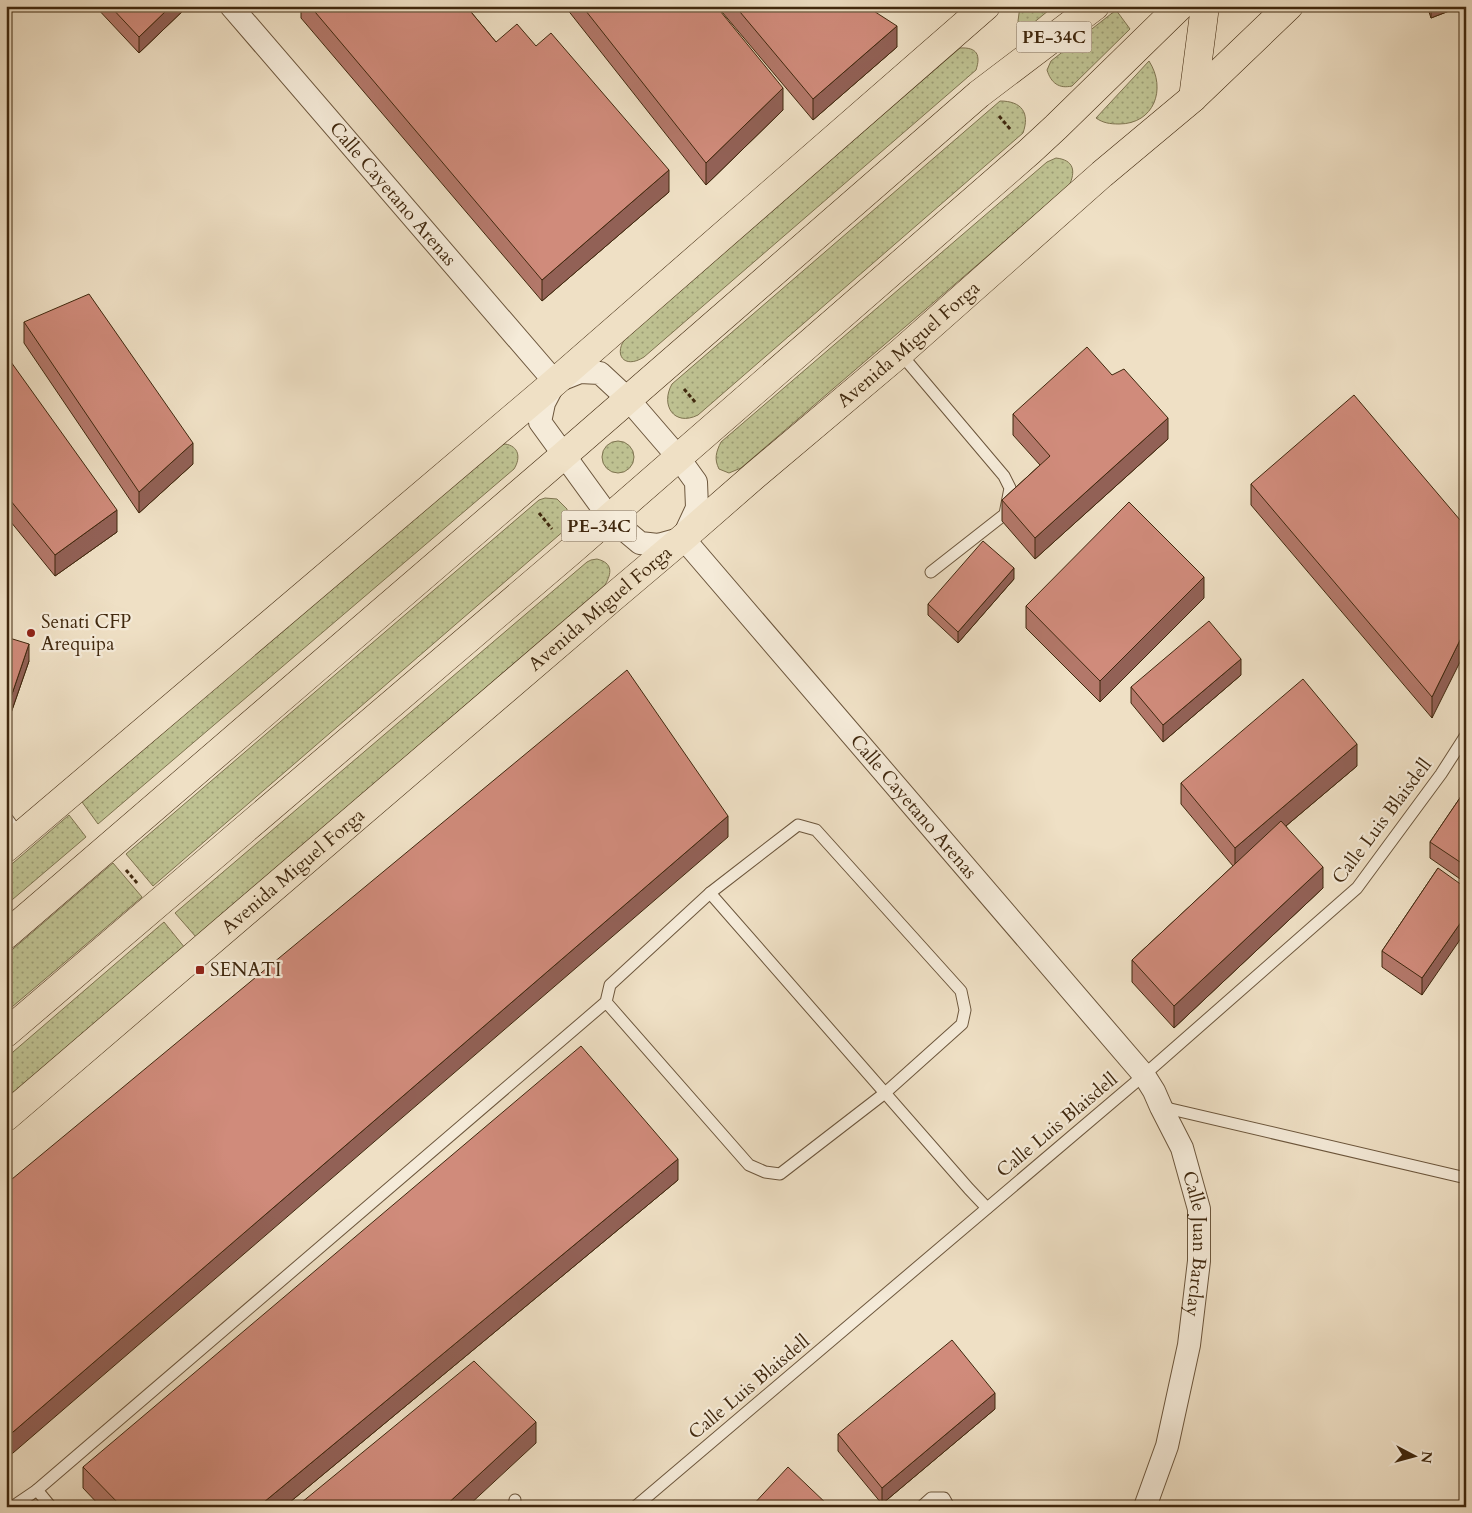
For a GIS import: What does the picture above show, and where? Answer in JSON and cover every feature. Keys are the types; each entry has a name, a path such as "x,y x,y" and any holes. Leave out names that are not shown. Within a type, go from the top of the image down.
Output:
{"main road":[{"path":"11,834 555,382 986,6"},
{"name":"PE-34C","path":"6,935 564,455 979,94 1094,6"},
{"name":"PE-34C","path":"6,1033 610,517 1056,127 1180,6"},
{"path":"1193,98 1205,6"},
{"name":"Avenida Miguel Forga","path":"6,1117 900,353 1102,174 1193,98 1289,6"}],"street":[{"name":"Calle Cayetano Arenas","path":"231,6 555,382"},
{"path":"580,372 600,373 628,399 678,456 696,482 697,508 684,538 658,546 640,543 610,517 540,422 544,403 555,382 580,372"},
{"name":"Calle Cayetano Arenas","path":"684,538 1144,1075"},
{"name":"Calle Juan Barclay","path":"1144,1075 1182,1148 1199,1209 1199,1261 1189,1345 1168,1446 1145,1507"}],"lane":[{"path":"900,353 1004,476 1010,488 1005,514 931,572"},
{"name":"Calle Luis Blaisdell","path":"635,1507 1144,1075 1357,888 1441,774 1466,735"},
{"path":"12,1507 37,1490 606,1002 610,984 710,893 798,825 816,830 961,991 966,1010 962,1024 885,1093 780,1174 764,1172 749,1165 606,1002"},
{"path":"710,893 987,1208"},
{"path":"1161,1107 1466,1178"},
{"path":"37,1490 51,1507"},
{"path":"921,1507 931,1498 944,1498 949,1507"}],"path":[{"path":"996,113 1014,133"},
{"path":"681,385 701,410"},
{"path":"533,507 558,536"},
{"path":"121,863 143,889"}],"green space":[{"path":"1020,6 1054,6 1021,33 1018,21"},
{"path":"1116,10 1130,29 1072,86 1063,87 1053,82 1047,70 1051,61"},
{"path":"960,48 970,49 976,53 978,60 976,70 644,357 631,362 622,358 621,349 627,336"},
{"path":"1149,61 1157,83 1157,93 1149,111 1141,118 1119,124 1107,123 1096,118"},
{"path":"1000,101 1014,103 1025,114 1023,133 698,415 682,418 672,412 668,399 672,384"},
{"path":"1056,158 1067,161 1072,167 1073,171 1069,186 741,468 729,473 719,469 716,456 721,442 1047,162"},
{"path":"618,441 624,442 629,446 633,451 633,463 629,468 624,472 618,473 612,472 607,468 603,463 602,457 603,451 607,446 612,442"},
{"path":"500,445 510,445 516,450 518,461 514,469 98,824 82,802"},
{"path":"545,498 557,499 567,509 568,522 566,529 153,886 126,854 539,500"},
{"path":"597,559 606,563 610,569 605,585 196,937 175,913 587,562"},
{"path":"69,815 86,837 6,905 6,869"},
{"path":"113,863 142,897 6,1012 6,955"},
{"path":"164,922 185,948 6,1100 6,1058"}],"building":[{"path":"110,6 171,6 139,37"},
{"path":"310,6 466,6 496,42 517,24 536,46 551,33 669,170 542,280"},
{"path":"582,6 716,6 783,88 706,163"},
{"path":"735,6 866,6 897,26 813,99"},
{"path":"89,294 193,443 139,492 24,322"},
{"path":"1087,347 1112,375 1124,369 1168,418 1035,538 1002,500 1050,456 1013,414"},
{"path":"6,355 117,510 55,555 6,495"},
{"path":"1354,395 1466,527 1466,628 1432,697 1251,484"},
{"path":"1129,502 1204,577 1100,681 1026,606"},
{"path":"983,541 1014,568 958,632 928,604"},
{"path":"1209,621 1241,659 1163,725 1131,687"},
{"path":"6,637 29,644 11,697 6,695"},
{"path":"627,670 728,816 6,1438 6,1184"},
{"path":"1303,679 1357,744 1235,848 1181,783"},
{"path":"1466,789 1466,866 1430,842"},
{"path":"1281,821 1323,867 1174,1006 1132,960"},
{"path":"1438,868 1466,888 1466,915 1422,978 1382,951"},
{"path":"581,1046 678,1159 258,1507 122,1507 83,1467"},
{"path":"952,1340 995,1393 882,1488 838,1434"},
{"path":"474,1361 536,1422 444,1507 296,1507"},
{"path":"788,1467 830,1507 751,1507"}],"place":[{"name":"Senati CFP Arequipa","path":"31,633"},
{"name":"SENATI","path":"200,970"}]}
